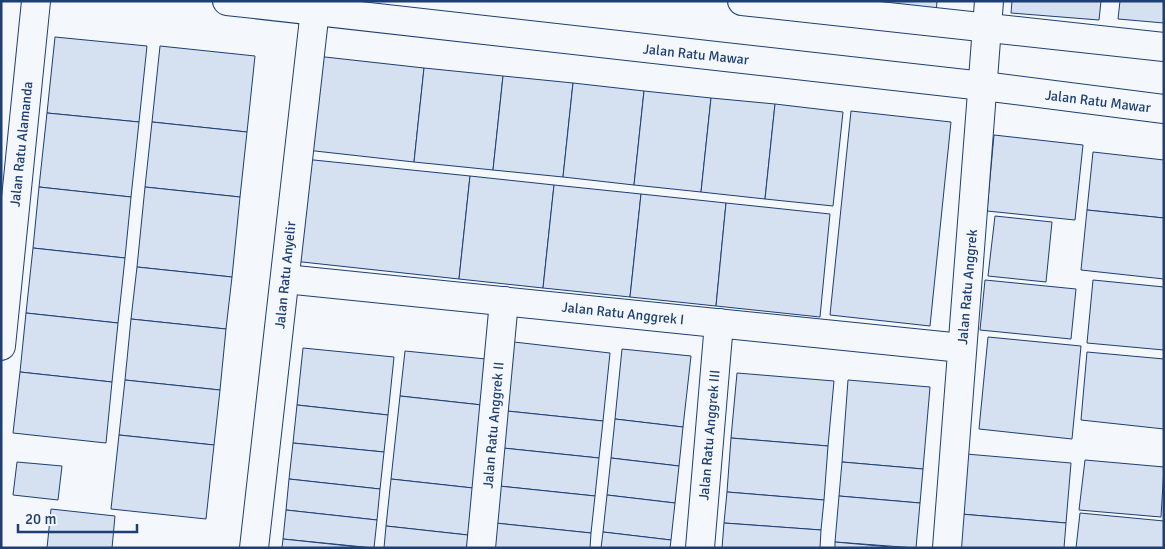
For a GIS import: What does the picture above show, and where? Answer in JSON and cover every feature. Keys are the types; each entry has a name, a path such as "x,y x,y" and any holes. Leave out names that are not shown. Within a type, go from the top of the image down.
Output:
{"street":[{"name":"Jalan Ratu Alamanda","path":"1,346 36,1"},
{"name":"Jalan Ratu Mawar","path":"227,1 315,6 1164,109"},
{"path":"742,1 989,14 1164,47"},
{"name":"Jalan Ratu Anyelir","path":"254,548 315,6"},
{"name":"Jalan Ratu Anggrek","path":"947,548 989,14"},
{"name":"Jalan Ratu Anggrek I","path":"285,279 962,348"},
{"name":"Jalan Ratu Anggrek II","path":"481,548 504,301"},
{"name":"Jalan Ratu Anggrek III","path":"700,548 719,323"}],"building":[{"path":"868,1 937,1 936,14"},
{"path":"1012,1 1101,1 1099,20 1011,13"},
{"path":"1120,1 1164,1 1164,23 1118,19"},
{"path":"55,37 147,46 139,122 47,113"},
{"path":"160,46 255,56 247,132 152,122"},
{"path":"316,56 424,68 414,162 306,150"},
{"path":"424,68 503,76 493,170 414,162"},
{"path":"503,76 573,83 563,177 493,170"},
{"path":"573,83 644,91 634,185 563,177"},
{"path":"644,91 711,98 701,192 634,185"},
{"path":"711,98 775,104 765,199 701,192"},
{"path":"775,104 843,112 833,206 765,199"},
{"path":"851,111 951,122 930,326 830,315"},
{"path":"47,113 139,122 131,197 39,187"},
{"path":"152,122 247,132 240,197 145,187"},
{"path":"994,135 1083,145 1075,220 987,211"},
{"path":"1093,152 1164,160 1164,218 1087,210"},
{"path":"304,159 470,176 459,279 293,261"},
{"path":"470,176 554,185 543,288 459,279"},
{"path":"554,185 641,194 630,297 543,288"},
{"path":"39,187 131,197 125,258 33,248"},
{"path":"145,187 240,197 232,277 137,267"},
{"path":"641,194 726,203 716,306 630,297"},
{"path":"726,203 830,214 820,317 716,306"},
{"path":"1087,210 1164,218 1164,279 1081,270"},
{"path":"995,216 1052,222 1046,282 988,276"},
{"path":"33,248 125,258 118,323 26,313"},
{"path":"137,267 232,277 226,329 131,319"},
{"path":"985,280 1076,289 1071,339 980,330"},
{"path":"1093,280 1164,287 1164,350 1087,343"},
{"path":"26,313 118,323 112,382 20,372"},
{"path":"131,319 226,329 220,390 125,380"},
{"path":"988,337 1081,346 1072,439 979,429"},
{"path":"514,342 610,353 603,421 507,411"},
{"path":"303,348 394,357 388,415 297,405"},
{"path":"622,349 691,356 683,427 615,419"},
{"path":"405,351 486,359 482,405 400,396"},
{"path":"1087,352 1164,359 1164,429 1081,420"},
{"path":"20,372 112,382 106,443 13,433"},
{"path":"737,373 834,381 828,446 731,438"},
{"path":"125,380 220,390 214,445 119,435"},
{"path":"848,380 930,387 923,469 842,462"},
{"path":"400,396 482,405 473,488 391,479"},
{"path":"297,405 388,415 384,452 293,443"},
{"path":"507,411 603,421 599,458 503,448"},
{"path":"615,419 683,427 679,466 611,458"},
{"path":"119,435 214,445 206,519 111,509"},
{"path":"731,438 828,446 824,500 727,492"},
{"path":"293,443 384,452 380,489 289,479"},
{"path":"503,448 599,458 595,496 499,486"},
{"path":"966,454 1071,463 1066,523 961,514"},
{"path":"611,458 679,466 675,503 607,495"},
{"path":"1085,460 1164,467 1161,517 1079,510"},
{"path":"17,462 62,466 58,500 13,495"},
{"path":"842,462 923,469 920,503 839,496"},
{"path":"289,479 380,489 377,520 286,510"},
{"path":"391,479 473,488 468,535 386,526"},
{"path":"499,486 595,496 591,533 495,523"},
{"path":"727,492 824,500 821,530 724,523"},
{"path":"607,495 675,503 671,540 603,532"},
{"path":"839,496 920,503 916,548 835,542"},
{"path":"51,509 115,516 112,548 47,548"},
{"path":"286,510 377,520 374,548 283,539"},
{"path":"1080,513 1164,521 1164,548 1076,548"},
{"path":"961,514 1066,523 1064,548 958,548"},
{"path":"495,523 591,533 590,548 492,548"},
{"path":"724,523 821,530 820,548 722,548"},
{"path":"386,526 468,535 467,548 384,548"},
{"path":"603,532 671,540 670,548 601,548"},
{"path":"283,539 368,548 282,548"},
{"path":"835,542 902,548 835,548"}]}
